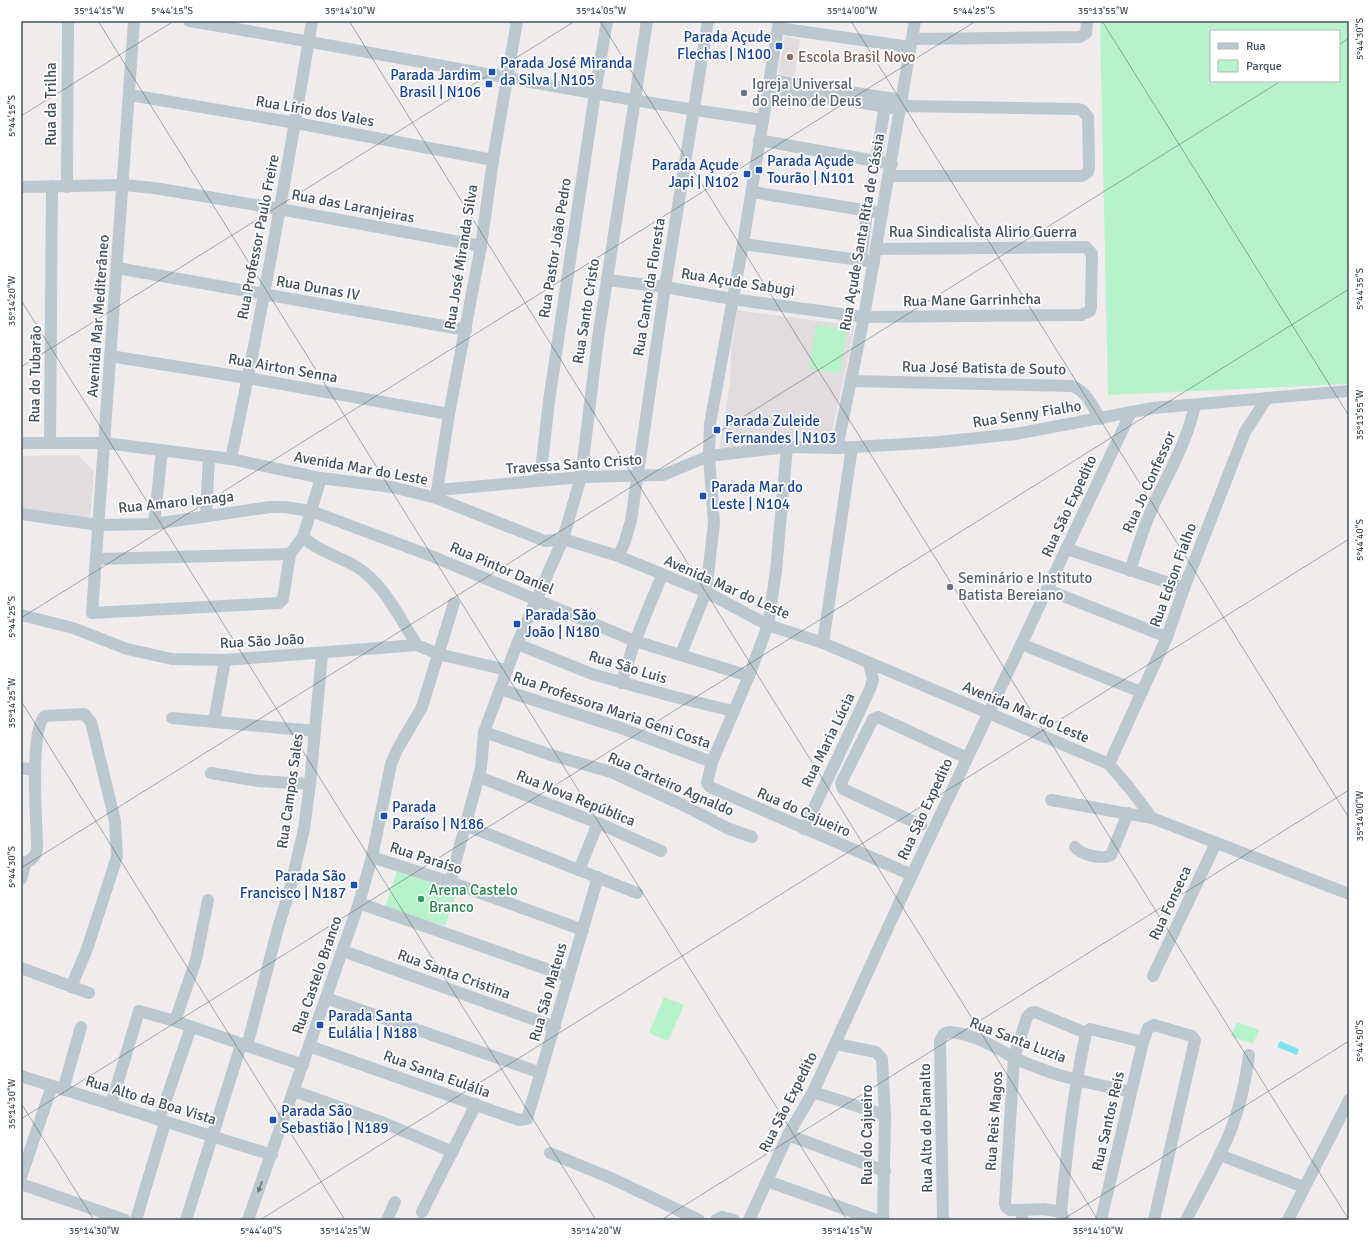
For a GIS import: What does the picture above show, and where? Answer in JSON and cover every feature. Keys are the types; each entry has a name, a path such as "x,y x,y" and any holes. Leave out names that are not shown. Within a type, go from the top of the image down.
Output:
{"street":[{"name":"Rua da Trilha","path":"67,187 68,21"},
{"name":"Avenida Mar Mediterâneo","path":"134,21 124,185 110,356 92,613 276,604 283,599 290,554"},
{"path":"189,21 309,41 595,93 763,120"},
{"name":"Rua Professor Paulo Freire","path":"231,459 248,378 296,123 312,21"},
{"name":"Rua José Miranda Silva","path":"437,494 449,414 481,246 493,160 509,78 517,21"},
{"name":"Rua Pastor João Pedro","path":"540,480 549,401 607,21"},
{"name":"Rua Santo Cristo","path":"450,882 479,777 484,732 517,644 563,540 581,477 589,400 647,21"},
{"name":"Rua Canto da Floresta","path":"618,556 624,544 631,521 664,287 708,21"},
{"name":"Rua Açude Santa Rita de Cássia","path":"837,448 852,381 892,164 915,21"},
{"path":"681,654 706,592 714,523 709,456 710,424 752,192 778,25 911,43 1080,38 1086,33 1087,21"},
{"path":"769,84 902,105 1078,109 1082,110 1088,117 1089,167 1088,172 1082,176 889,176"},
{"name":"Rua Lírio dos Vales","path":"130,95 296,123 493,160"},
{"path":"876,161 886,102"},
{"path":"759,140 892,164"},
{"name":"Rua das Laranjeiras","path":"21,187 124,185 154,188 280,209 481,246"},
{"name":"Rua do Tubarão","path":"50,443 52,186"},
{"path":"752,192 882,213"},
{"path":"861,260 867,211"},
{"path":"743,244 874,262"},
{"name":"Rua Sindicalista Alirio Guerra","path":"876,249 1086,247 1092,254 1091,307 1090,311 1081,315"},
{"name":"Rua Dunas IV","path":"117,268 466,330"},
{"name":"Rua Açude Sabugi","path":"607,280 864,317"},
{"name":"Rua Mane Garrinhcha","path":"864,317 1081,315"},
{"name":"Rua Airton Senna","path":"110,356 248,378 449,414"},
{"name":"Rua José Batista de Souto","path":"852,381 1072,386 1080,389 1086,395 1100,418"},
{"name":"Rua Senny Fialho","path":"709,456 787,447 837,448 939,442 1015,434 1131,412 1349,391"},
{"name":"Rua Edson Fialho","path":"1109,764 1167,637 1184,588 1245,432 1267,398"},
{"name":"Rua Jo Confessor","path":"1130,571 1151,512 1185,442 1195,405"},
{"name":"Rua São Expedito","path":"749,1220 788,1135 813,1092 836,1044 912,875 1131,412"},
{"name":"Avenida Mar do Leste","path":"21,443 105,443 231,459 321,478 437,494 545,540 563,540 618,556 706,592 768,625 822,643 1109,764 1152,818"},
{"name":"Rua do Cajueiro","path":"787,447 776,571 768,625 749,676 712,762 707,779 710,787 912,875"},
{"path":"822,643 852,447"},
{"path":"154,524 162,450"},
{"name":"Travessa Santo Cristo","path":"437,494 540,480 581,477 663,475 709,456"},
{"path":"206,516 209,457"},
{"path":"96,559 290,554 303,537 321,478"},
{"name":"Rua Amaro Ienaga","path":"21,514 99,526 154,524 284,507 311,511"},
{"name":"Rua Pintor Daniel","path":"311,511 434,557 635,641 749,676"},
{"path":"303,537 313,546 357,567 369,576 385,596 417,645"},
{"path":"1066,549 1184,588"},
{"path":"621,682 635,641 662,575"},
{"path":"1048,590 1167,637"},
{"name":"Rua Castelo Branco","path":"248,1220 359,903 372,857 391,764 397,750 422,707 454,603"},
{"name":"Rua São João","path":"21,615 73,628 127,650 172,659 225,660 322,654 417,645 438,654 507,670"},
{"name":"Rua São Luis","path":"517,644 592,674 733,711"},
{"path":"1021,644 1141,692"},
{"name":"Rua Campos Sales","path":"186,1220 212,1136 244,1045 290,888 304,829 310,784 322,654"},
{"path":"214,722 225,660"},
{"name":"Rua Maria Lúcia","path":"804,829 870,689 873,680 869,663"},
{"name":"Rua Professora Maria Geni Costa","path":"500,689 618,727 712,762"},
{"path":"21,879 24,862 33,859 38,849 35,770 39,722 45,716 77,713 84,714 91,722 115,821 117,857 87,949 71,987"},
{"path":"922,825 843,789 841,784 873,719 878,717 967,758"},
{"path":"172,718 315,731"},
{"name":"Rua Carteiro Agnaldo","path":"484,732 551,755 611,772 683,805 727,828 752,837"},
{"path":"21,768 35,770"},
{"path":"211,773 258,781 310,784"},
{"name":"Rua Nova República","path":"479,777 598,823 661,851"},
{"path":"1051,800 1152,818 1349,894"},
{"path":"1075,847 1088,854 1109,857 1114,852 1128,813"},
{"path":"579,870 598,823"},
{"path":"466,825 637,893"},
{"name":"Rua Fonseca","path":"1153,976 1216,842"},
{"name":"Rua Paraíso","path":"372,857 450,882 582,930"},
{"name":"Rua São Mateus","path":"529,1115 598,877"},
{"path":"175,1021 196,960 208,900"},
{"path":"359,903 569,977"},
{"name":"Rua Santa Cristina","path":"343,951 555,1027"},
{"path":"21,968 89,993"},
{"path":"326,998 541,1073"},
{"path":"111,1105 139,1011 175,1021 303,1065"},
{"name":"Rua Reis Magos","path":"1022,1215 1010,1210 1005,1203 1014,1058 1027,1017 1031,1013 1035,1012 1087,1031"},
{"path":"1022,1215 1044,1209 1062,1216 1069,1129 1076,1079 1087,1031 1144,1036 1150,1026 1154,1025 1192,1036 1195,1040 1154,1220"},
{"path":"21,1177 81,1027"},
{"path":"136,1220 162,1122 191,1027"},
{"name":"Rua Santa Luzia","path":"942,1036 949,1032 971,1037 993,1045 1014,1058 1048,1072 1130,1092"},
{"name":"Rua Alto do Planalto","path":"942,1036 943,1220"},
{"name":"Rua Santos Reis","path":"1102,1220 1144,1036"},
{"name":"Rua do Cajueiro","path":"836,1044 876,1052 882,1060 885,1115 883,1220"},
{"name":"Rua Santa Eulália","path":"310,1046 519,1120 527,1119 529,1115"},
{"path":"1186,1220 1220,1155 1233,1126 1241,1101 1249,1055"},
{"name":"Rua Alto da Boa Vista","path":"21,1076 162,1122 272,1155"},
{"path":"294,1092 384,1123 453,1152"},
{"path":"813,1092 885,1115"},
{"path":"1288,1220 1349,1100"},
{"path":"422,1212 476,1104"},
{"path":"788,1135 884,1171"},
{"path":"550,1153 613,1179 699,1220"},
{"path":"1220,1155 1304,1187"},
{"path":"767,1181 876,1220"},
{"path":"21,1184 125,1220"},
{"path":"387,1220 395,1202"},
{"path":"716,1220 722,1217 734,1220"}],"shaded area":[{"name":"Escola Brasil Novo","path":"785,37 800,39 795,77 778,74"},
{"path":"737,310 855,326 829,445 719,450 730,383 731,352"},
{"path":"78,455 94,471 90,518 21,510 21,456"}],"green space":[{"path":"1100,21 1349,21 1349,384 1108,395"},
{"path":"816,325 847,329 840,373 809,369"},
{"name":"Arena Castelo Branco","path":"397,871 457,891 445,926 385,907"},
{"path":"664,997 684,1005 668,1041 649,1033"},
{"path":"1237,1022 1259,1030 1253,1044 1231,1036"}],"water":[{"path":"1280,1041 1299,1049 1297,1055 1277,1047"}],"place":[{"name":"Parada Açude Flechas | N100","path":"779,46"},
{"name":"Escola Brasil Novo","path":"790,57"},
{"name":"Parada José Miranda da Silva | N105","path":"492,72"},
{"name":"Parada Jardim Brasil | N106","path":"489,84"},
{"name":"Igreja Universal do Reino de Deus","path":"744,93"},
{"name":"Parada Açude Tourão | N101","path":"759,170"},
{"name":"Parada Açude Japi | N102","path":"747,174"},
{"name":"Parada Zuleide Fernandes | N103","path":"717,430"},
{"name":"Parada Mar do Leste | N104","path":"703,496"},
{"name":"Seminário e Instituto Batista Bereiano","path":"950,587"},
{"name":"Parada São João | N180","path":"517,624"},
{"name":"Parada Paraíso | N186","path":"384,816"},
{"name":"Parada São Francisco | N187","path":"354,885"},
{"name":"Arena Castelo Branco","path":"421,899"},
{"name":"Parada Santa Eulália | N188","path":"320,1025"},
{"name":"Parada São Sebastião | N189","path":"273,1120"}]}
